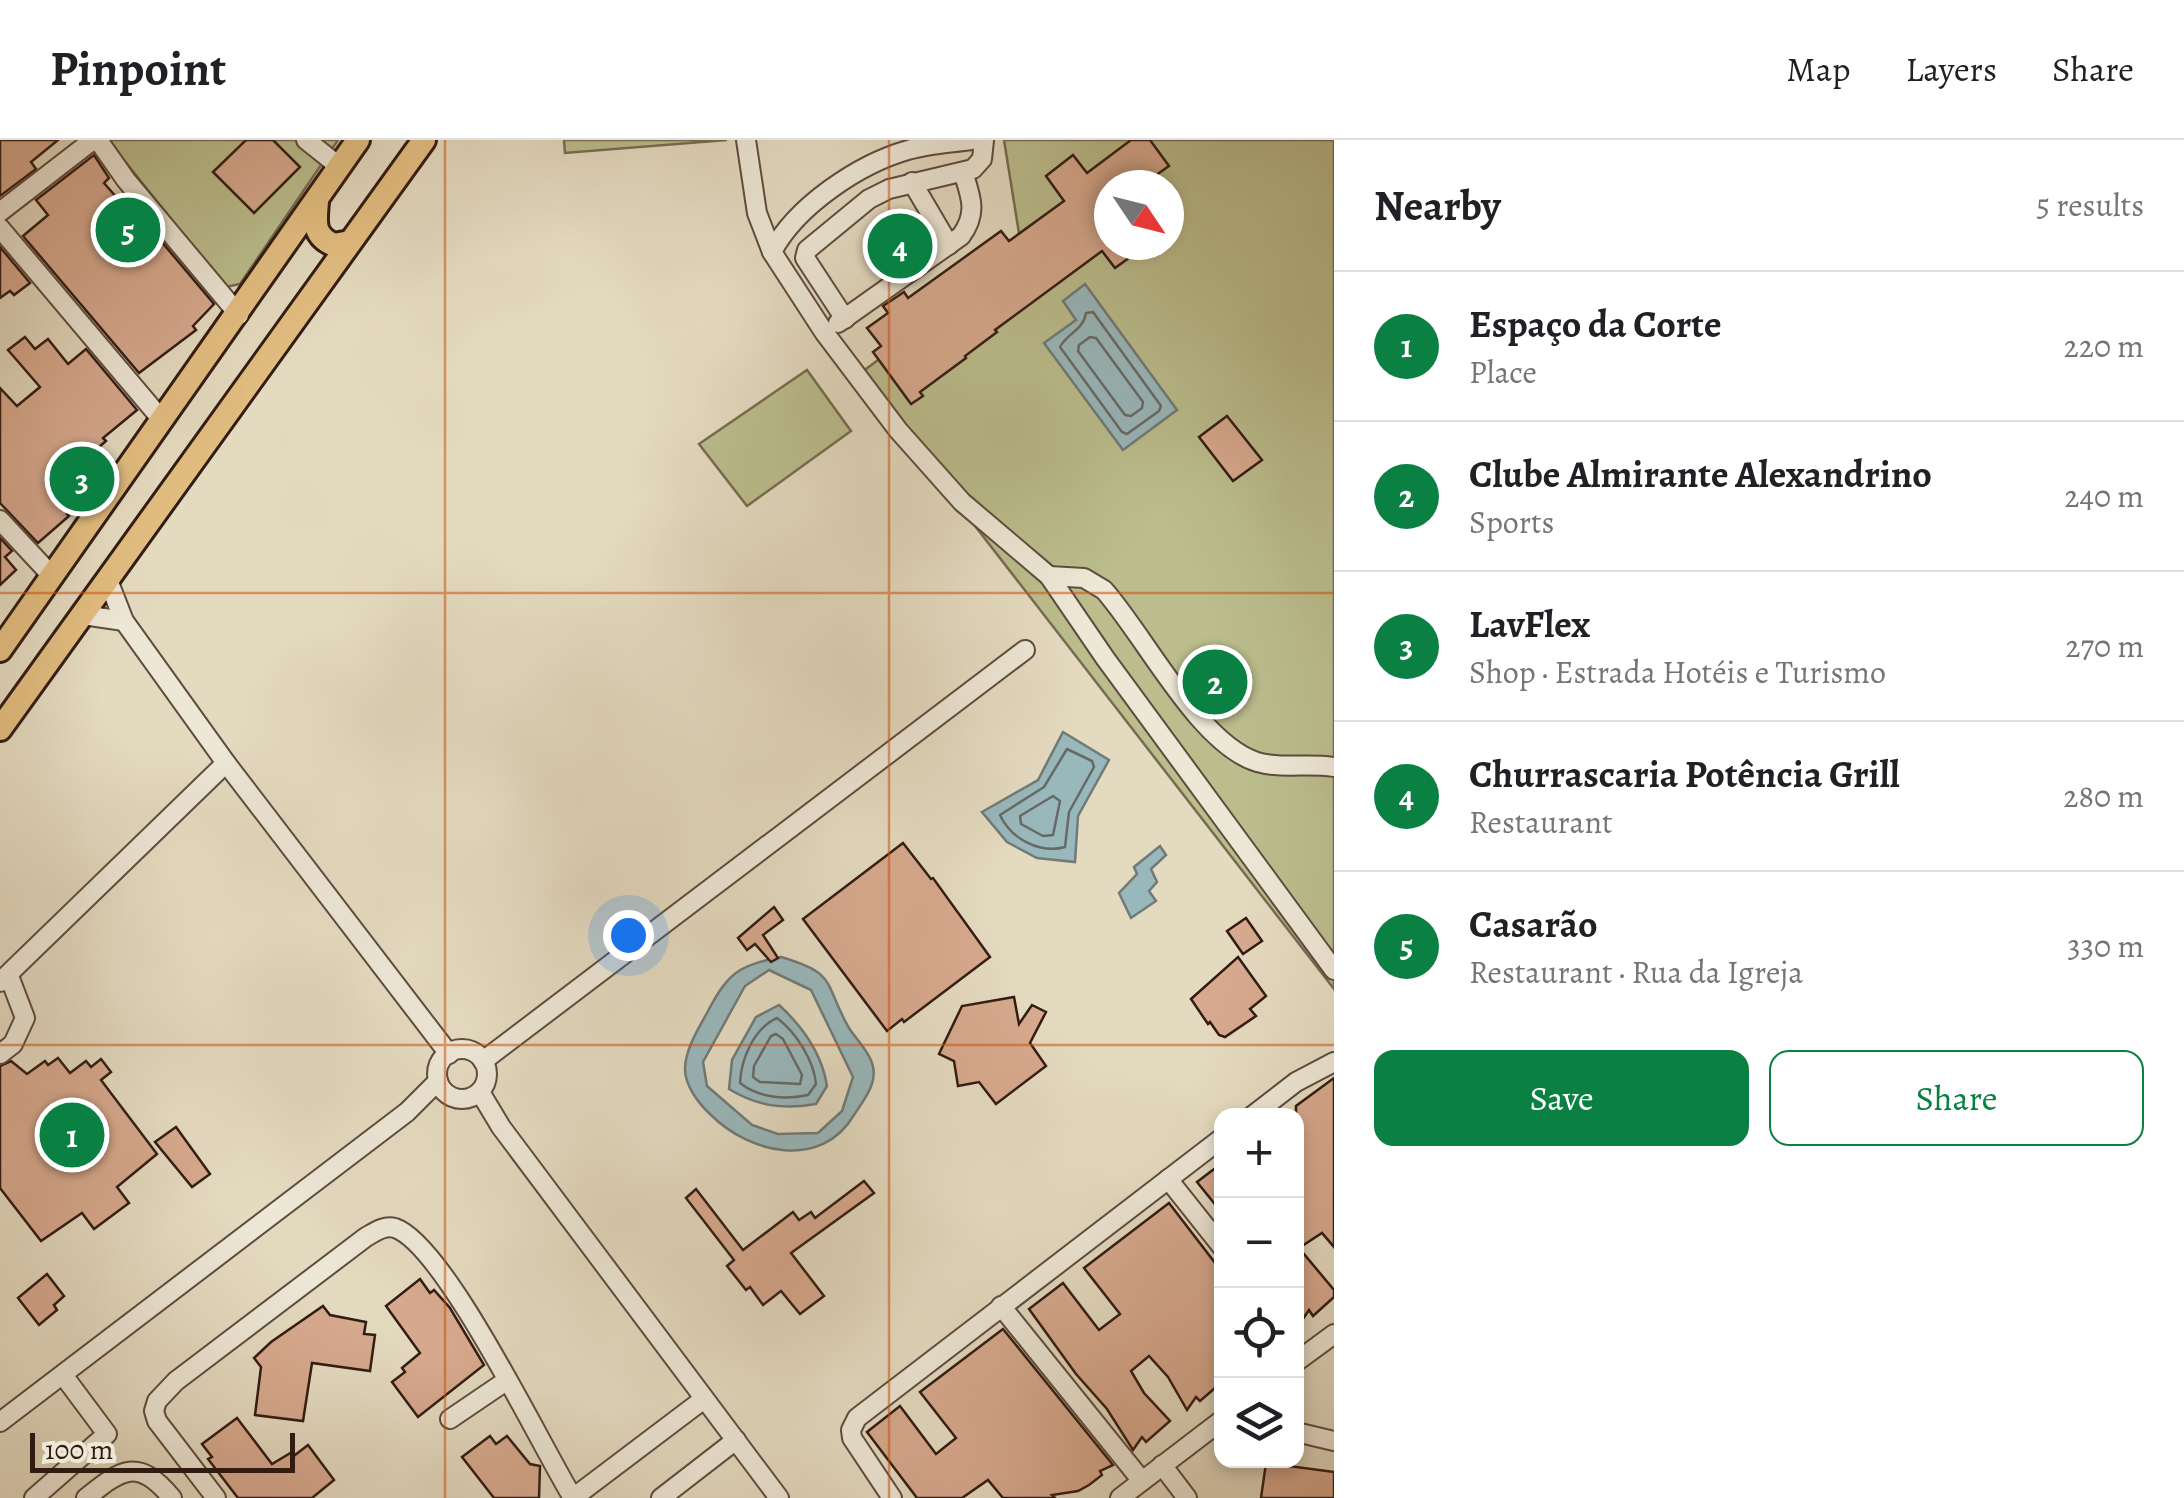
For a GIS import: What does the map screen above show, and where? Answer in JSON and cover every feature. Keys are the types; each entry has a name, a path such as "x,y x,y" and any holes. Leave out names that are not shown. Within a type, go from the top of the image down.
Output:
{"main road":[{"path":"0,650 358,140"},
{"path":"0,729 424,140"},
{"path":"316,202 318,235 334,245 350,242"},
{"path":"0,692 24,696"}],"street":[{"path":"0,212 96,140 238,315"},
{"path":"306,140 340,166"},
{"path":"746,140 757,214 772,252 824,332 898,430 962,502 1050,576 1104,658 1334,970"},
{"path":"772,252 795,218 865,169 912,149 970,140"},
{"path":"845,319 805,258 807,250 869,199 912,182 963,172 981,162 984,140"},
{"path":"824,332 961,236 973,214 963,172"},
{"path":"912,182 950,244"},
{"path":"0,228 162,420"},
{"path":"0,520 51,575"},
{"path":"1050,576 1084,578 1104,590 1207,726 1231,750 1265,764 1334,766"},
{"path":"108,580 124,620 226,763 429,1030 456,1098 501,1127"},
{"path":"83,614 124,620"},
{"path":"483,1060 1025,650"},
{"path":"0,1054 13,1044 25,1018 5,979 226,763"},
{"path":"0,1422 408,1112 442,1066 468,1050 483,1060 487,1076 480,1092"},
{"path":"1262,1108 1296,1082 1334,1062"},
{"path":"408,1112 480,1092"},
{"path":"480,1092 501,1127 779,1498"},
{"path":"892,1498 852,1438 850,1430 855,1421 1214,1144"},
{"path":"1168,1179 1214,1237"},
{"path":"216,1498 157,1422 157,1401 203,1360 378,1230 392,1228 412,1240 481,1330 573,1498 704,1399"},
{"path":"1000,1306 1142,1481"},
{"path":"1304,1351 1334,1334"},
{"path":"34,1498 108,1434 63,1375"},
{"path":"450,1419 506,1381"},
{"path":"1120,1498 1214,1426"},
{"path":"1304,1434 1334,1441"},
{"path":"661,1498 736,1440"},
{"path":"1162,1465 1186,1498"},
{"path":"86,1498 114,1476 132,1470 148,1475 172,1498"}],"green space":[{"path":"108,140 338,140 240,284 225,287"},
{"path":"564,140 727,140 565,153"},
{"path":"1004,140 1334,140 1334,989 858,375 1022,252"},
{"path":"807,370 851,431 747,506 699,444"}],"water":[{"path":"1085,284 1177,410 1123,450 1044,343 1076,320 1063,301"},
{"path":"1063,732 1109,760 1078,816 1075,862 1037,858 1007,842 982,812 1038,780"},
{"path":"1160,846 1166,855 1151,869 1157,882 1149,891 1156,901 1131,918 1119,893 1137,874 1134,867"},
{"path":"781,957 821,975 873,1067 868,1092 840,1133 804,1150 764,1146 727,1128 698,1100 686,1075 690,1047 721,989 735,973","holes":["769,970 811,990 853,1077 842,1111 818,1133 778,1134 752,1125 707,1086 703,1062 745,986"]},
{"path":"779,1005 796,1022 821,1063 827,1086 816,1104 771,1105 729,1089 732,1060 756,1017"}],"building":[{"path":"0,140 58,140 31,162 36,169 0,196"},
{"path":"246,140 273,140 300,167 254,213 213,172"},
{"path":"1131,140 1150,140 1169,166 1163,170 1094,170 1094,257 995,330 966,358 920,392 923,396 911,404 873,352 881,346 867,328 888,313 883,306 904,292 908,298 1001,231 1009,241 1064,201 1046,176 1073,155 1087,173"},
{"path":"94,155 109,178 104,183 125,207 129,203 214,304 193,326 196,330 139,373 23,236 48,215 36,200"},
{"path":"0,247 30,283 14,295 10,291 0,298"},
{"path":"1109,260 1126,260 1115,268"},
{"path":"25,337 35,349 48,339 68,364 86,349 137,410 103,438 106,441 89,456 78,471 93,487 69,516 38,543 0,503 0,388 17,406 40,387 8,350"},
{"path":"1227,416 1262,460 1233,481 1199,437"},
{"path":"0,538 12,551 5,557 16,570 0,585"},
{"path":"903,843 990,957 887,1031 803,919"},
{"path":"774,907 783,920 763,935 778,958 771,962 755,944 747,950 738,938"},
{"path":"1246,918 1262,941 1243,954 1227,931"},
{"path":"1238,957 1266,996 1250,1009 1256,1016 1225,1037 1208,1024 1191,999"},
{"path":"1014,997 1019,1024 1032,1005 1046,1012 1030,1043 1046,1066 996,1104 979,1082 958,1086 954,1061 939,1054 962,1006"},
{"path":"58,1058 70,1073 86,1061 91,1067 101,1059 111,1072 101,1080 157,1154 117,1187 129,1203 94,1229 82,1213 41,1241 0,1188 0,1066 11,1061 27,1074 45,1061 48,1065"},
{"path":"1334,1078 1334,1247 1322,1233 1304,1245 1304,1108 1296,1106"},
{"path":"176,1127 210,1174 192,1187 155,1142"},
{"path":"1214,1169 1214,1203 1197,1182"},
{"path":"864,1181 874,1193 791,1253 824,1296 800,1314 781,1291 763,1305 750,1287 746,1290 727,1266 734,1260 686,1198 696,1189 743,1250 793,1212 799,1220 811,1212 815,1218"},
{"path":"1169,1203 1214,1262 1214,1389 1200,1401 1196,1397 1187,1410 1168,1377 1149,1356 1131,1371 1144,1393 1170,1421 1146,1442 1142,1437 1133,1450 1107,1409 1029,1309 1063,1283 1099,1330 1120,1314 1084,1268"},
{"path":"1304,1254 1334,1290 1334,1297 1313,1316 1309,1310 1304,1317"},
{"path":"47,1274 64,1296 54,1305 57,1310 39,1325 18,1298"},
{"path":"420,1279 430,1293 434,1290 450,1308 484,1365 418,1417 392,1382 420,1353 386,1306"},
{"path":"323,1306 330,1315 366,1322 364,1334 375,1335 370,1371 312,1363 303,1421 255,1415 261,1367 254,1358"},
{"path":"1003,1329 1113,1465 1100,1471 1102,1475 1089,1485 1052,1495 1055,1498 1003,1498 988,1480 962,1498 917,1498 867,1432 900,1406 936,1454 956,1438 920,1392"},
{"path":"237,1418 272,1464 308,1445 334,1480 312,1498 238,1498 208,1459 212,1457 202,1444"},
{"path":"490,1436 496,1444 507,1436 530,1464 540,1466 539,1498 494,1498 462,1457"},
{"path":"1265,1468 1334,1472 1334,1498 1261,1498"}],"place":[{"name":"Casarão","path":"128,230"},
{"name":"Churrascaria Potência Grill","path":"900,246"},
{"name":"LavFlex","path":"82,479"},
{"name":"Clube Almirante Alexandrino","path":"1215,682"},
{"name":"Espaço da Corte","path":"72,1135"}]}
